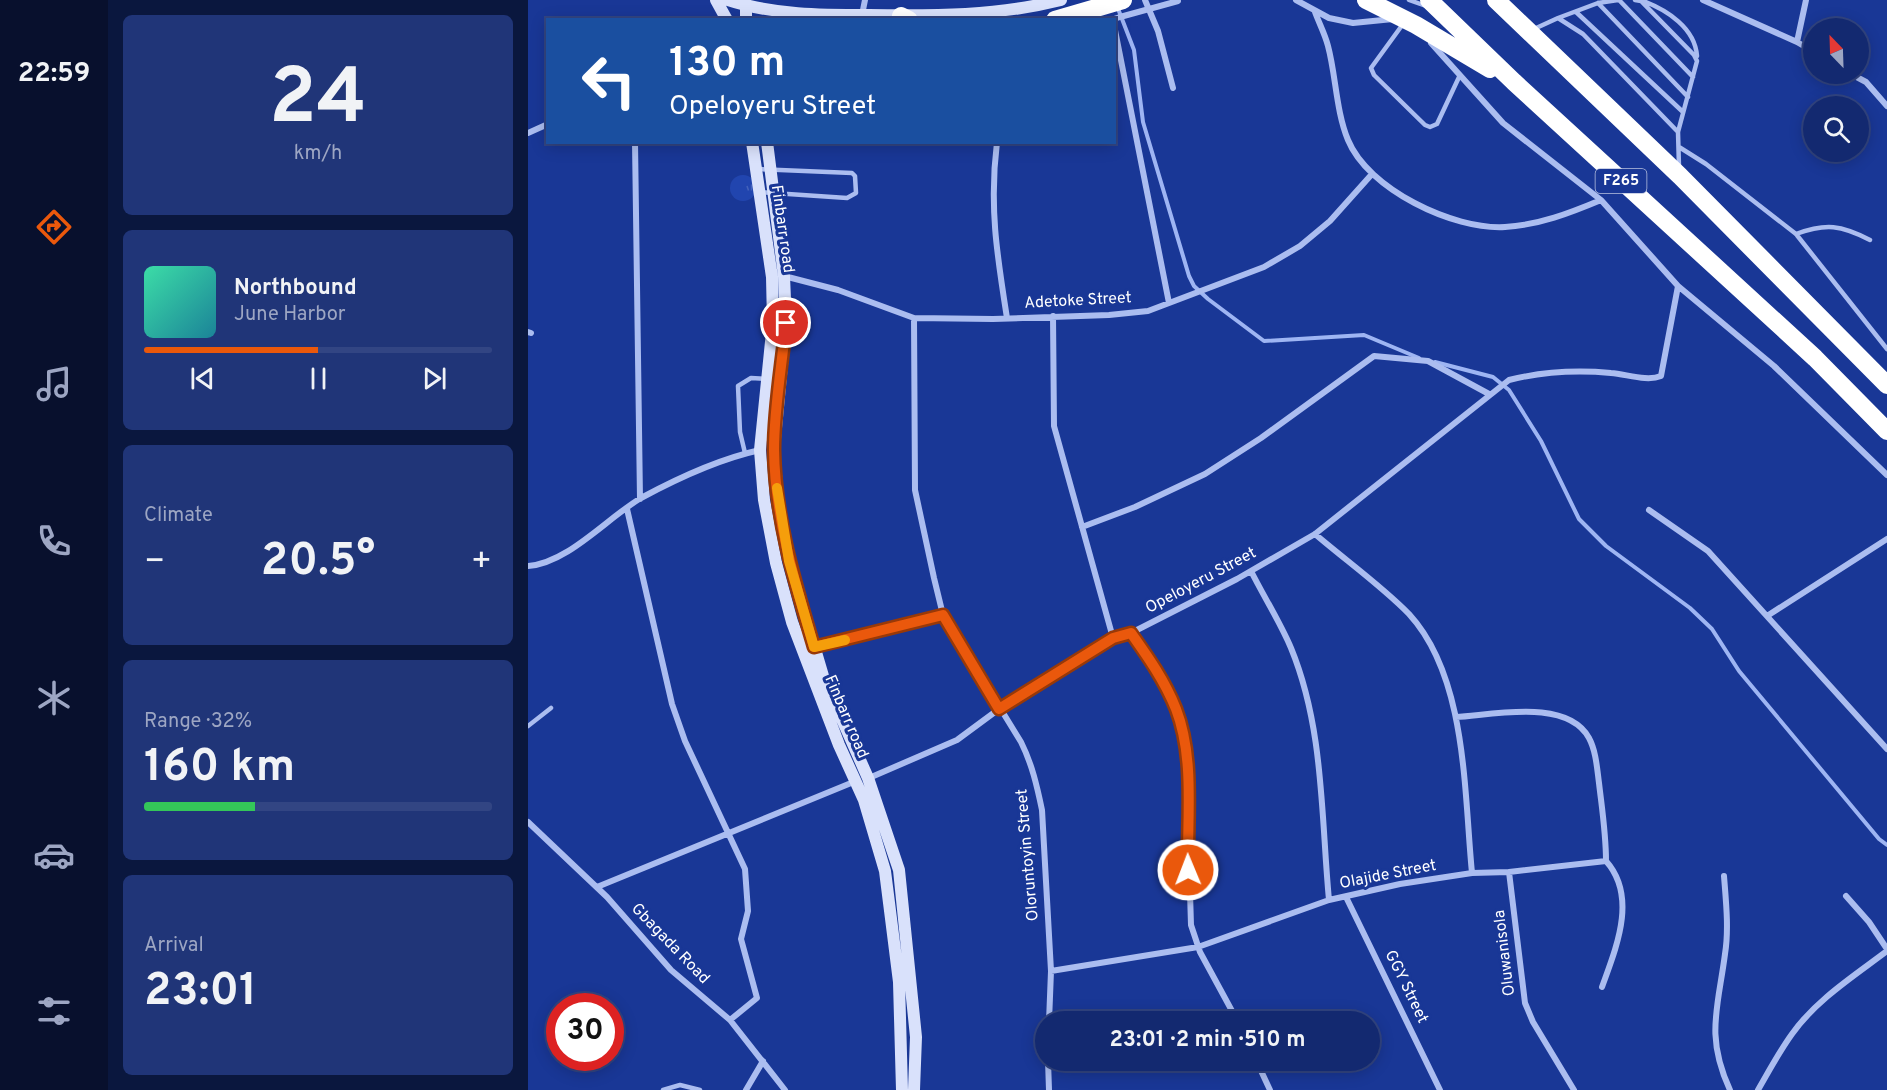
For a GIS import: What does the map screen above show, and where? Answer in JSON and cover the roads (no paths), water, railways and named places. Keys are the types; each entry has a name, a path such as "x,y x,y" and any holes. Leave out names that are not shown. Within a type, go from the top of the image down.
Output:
{"highway":[{"path":"1366,0 1407,20 1514,82"},
{"name":"F265","path":"1496,0 1680,176 1887,385"},
{"name":"F265","path":"1435,5 1514,82 1815,358 1887,431"},
{"path":"1079,18 1116,15"}],"main road":[{"path":"716,0 726,18"},
{"path":"728,0 763,15 796,17 862,15 905,18 991,13 1062,0"},
{"path":"746,6 746,18"},
{"name":"Finbarr road","path":"752,144 772,277 773,322 760,450 764,500 776,563 792,622 899,870 916,1037 914,1090"},
{"name":"Finbarr road","path":"767,144 784,276 786,323 774,449 778,500 789,561 823,676 862,780 885,872 899,982 902,1090"},
{"path":"885,872 899,870"}],"street":[{"path":"862,15 865,0"},
{"path":"1145,0 1158,31 1173,88"},
{"path":"1116,15 1180,0"},
{"path":"1296,0 1329,18 1353,23 1407,20 1503,123 1601,200 1678,286 1782,373 1887,475"},
{"path":"1703,0 1803,46"},
{"path":"1797,42 1806,0"},
{"path":"1315,12 1328,46 1347,138 1358,158 1372,174 1410,200 1473,224 1503,227 1556,219 1601,200"},
{"path":"1116,35 1169,303"},
{"path":"1868,84 1887,106"},
{"path":"528,132 546,125"},
{"path":"635,144 640,499"},
{"path":"997,144 992,195 994,233 1007,318"},
{"name":"Adetoke Street","path":"784,276 838,290 914,318 1109,315 1148,311 1203,288 1264,267 1300,246 1330,221 1372,174"},
{"name":"Opeloyeru Street","path":"597,887 957,740 999,709 1113,638 1131,633 1251,571 1315,534 1431,445 1491,392 1509,380 1578,372 1653,378 1661,376 1678,286"},
{"path":"1053,316 1054,426 1113,638"},
{"name":"Oloruntoyin Street","path":"914,318 915,490 943,615 1030,759 1037,784 1042,810 1051,971 1049,1011"},
{"path":"1082,527 1135,507 1205,474 1266,434 1374,356 1428,361 1491,392"},
{"path":"528,566 552,560 640,499 696,471 745,453 760,450"},
{"path":"627,508 672,704 689,750 745,869 748,911 741,939 757,998 730,1020"},
{"path":"1648,510 1708,551 1887,749"},
{"path":"1315,534 1409,615 1430,646 1444,674 1456,717 1472,873"},
{"path":"1767,616 1887,539"},
{"path":"1251,571 1291,648 1304,690 1320,771 1329,900"},
{"path":"814,647 943,615"},
{"path":"1131,633 1163,680 1177,711 1182,730 1188,796 1191,925 1198,947 1232,1011"},
{"path":"1456,717 1538,712 1561,716 1583,730 1594,750 1606,836 1606,861 1619,883 1623,919 1617,947 1602,987"},
{"name":"Gbagada Road","path":"528,822 597,887 671,969 730,1020 785,1090"},
{"name":"Olajide Street","path":"1051,971 1198,947 1241,934 1329,900 1400,884 1472,873 1509,872 1606,861"},
{"name":"Oluwanisola","path":"1509,872 1525,1003 1533,1022 1574,1090"},
{"path":"1724,876 1726,953 1714,1016 1716,1044 1730,1090"},
{"path":"1758,1090 1793,1032 1835,989 1887,950 1869,922 1846,896"},
{"name":"GGY Street","path":"1346,897 1440,1090"},
{"path":"746,1090 763,1061"},
{"path":"1048,1071 1049,1090"},
{"path":"1261,1071 1270,1090"}],"lane":[{"path":"1409,0 1435,5"},
{"path":"1527,31 1598,3 1619,0 1694,77"},
{"path":"1638,0 1694,55 1697,61"},
{"path":"1638,0 1662,8 1683,27 1696,43 1697,61 1694,77 1678,132 1680,176"},
{"path":"1598,3 1688,97"},
{"path":"1576,12 1683,111"},
{"path":"1558,18 1583,34 1678,132"},
{"path":"1407,20 1372,64 1374,75 1425,125 1430,127 1437,124 1460,75"},
{"path":"1678,147 1706,164 1796,234 1887,349"},
{"path":"756,169 852,173 855,177 856,193 847,198 760,192"},
{"path":"1796,234 1820,226 1852,231 1870,240"},
{"path":"745,453 740,432 738,386 751,378 769,379"},
{"path":"528,726 551,708"},
{"path":"663,1090 680,1085 700,1090"}],"waterway":[{"path":"1117,6 1134,50 1143,122 1189,276 1194,286 1264,341 1364,335 1419,358"},
{"path":"1435,362 1493,377 1509,390 1541,441 1579,519 1606,546 1690,608 1712,629 1739,671 1879,839 1887,845"}]}
